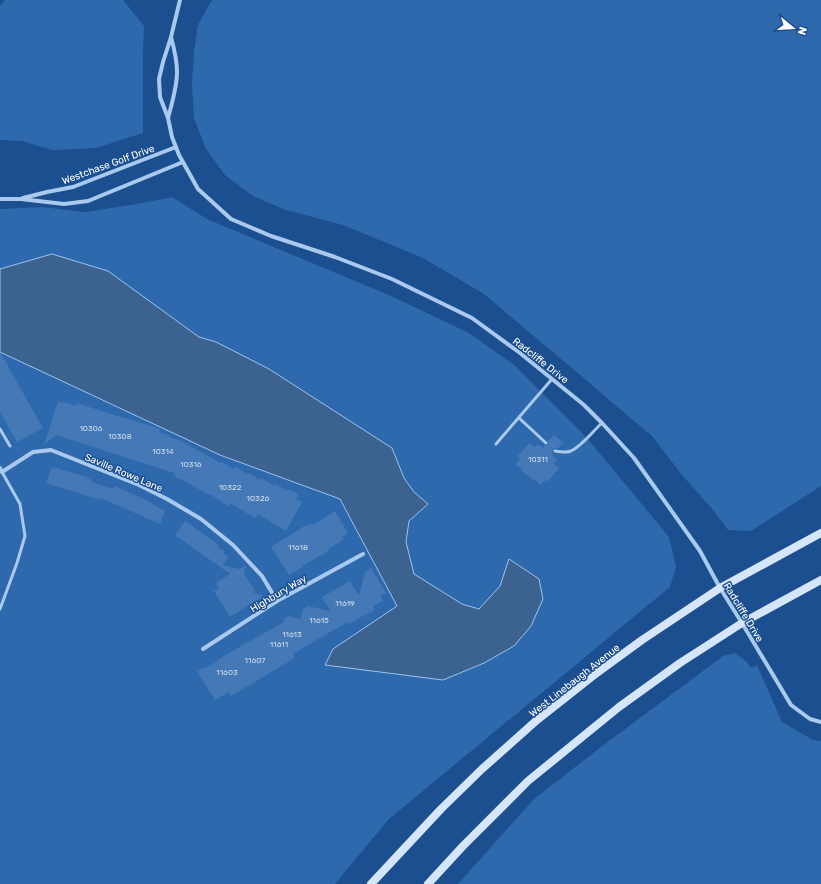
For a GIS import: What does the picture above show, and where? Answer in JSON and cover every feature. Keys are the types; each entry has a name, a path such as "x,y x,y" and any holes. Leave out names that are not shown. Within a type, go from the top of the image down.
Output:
{"main road":[{"name":"West Linebaugh Avenue","path":"371,884 441,809 482,769 537,720 594,675 642,640 720,588 821,533"},
{"path":"428,884 463,846 528,781 619,707 680,663 742,623 821,580"}],"street":[{"name":"Radcliffe Drive","path":"180,0 171,36 162,62 159,79 160,97 179,155 198,189 231,219 272,236 335,257 392,279 472,318 520,353 584,405 634,458 700,551 720,588 791,705 810,719 821,722"},
{"name":"Radcliffe Drive","path":"168,118 176,84 177,71 171,36"},
{"name":"Westchase Golf Drive","path":"21,199 74,187 176,147"},
{"name":"Westchase Golf Drive","path":"0,199 21,199 64,204 88,201 183,162"},
{"name":"Saville Rowe Lane","path":"1,470 33,452 51,450 139,485 201,519 233,545 262,576 277,601"},
{"name":"Highbury Way","path":"203,649 277,601 363,554"}],"lane":[{"path":"496,444 552,378"},
{"path":"519,418 546,443"},
{"path":"556,451 570,451 580,445 602,423"},
{"path":"0,429 10,446"},
{"path":"0,608 17,563 25,536 20,504 1,470"}],"shaded area":[{"path":"5,0 123,0 144,26 143,133 96,148 52,150 22,141 0,140 0,6"},
{"path":"213,0 821,0 821,486 751,531 728,530 652,436 484,294 423,258 343,225 286,210 253,196 225,175 206,149 194,118 192,84 194,51 198,25"},
{"path":"172,197 207,219 391,296 469,333 513,364 587,438 669,537 676,567 670,587 389,819 335,884 0,884 0,209 42,207 85,212"},
{"path":"52,254 108,271 199,337 216,342 269,369 392,448 404,478 414,492 428,504 409,521 406,542 414,574 462,604 479,609 500,586 509,559 539,579 543,599 531,626 514,646 484,663 443,680 325,665 333,649 397,606 340,499 220,455 0,352 0,269"},
{"path":"735,653 747,662 751,668 757,665 782,722 813,740 821,741 821,884 458,884 534,799 723,656"}],"building":[{"path":"0,352 43,428 17,442 0,412"},
{"path":"58,401 75,406 76,403 160,429 159,432 179,440 221,463 222,462 234,469 235,467 248,474 249,473 260,480 261,478 274,486 275,484 287,491 288,489 299,494 296,499 302,502 286,531 258,514 255,518 230,503 228,506 210,494 209,495 175,476 174,473 56,435 44,445"},
{"path":"554,435 563,443 558,448 554,448 552,451 552,455 557,460 554,464 559,468 547,482 545,480 541,485 515,464 520,459 517,457 529,443 535,447 538,444 543,448 544,445 547,446 549,443 548,441"},
{"path":"52,467 87,477 86,478 92,480 91,482 114,489 115,486 148,501 165,511 160,524 101,498 100,500 46,483"},
{"path":"335,511 348,533 342,537 344,539 324,554 289,575 271,547 306,525 307,526 312,523 313,525"},
{"path":"185,521 219,545 218,547 224,551 223,553 228,557 223,565 239,569 246,565 244,574 256,592 252,590 254,593 264,596 230,617 214,591 219,589 216,583 230,574 175,535"},
{"path":"371,568 386,593 381,596 383,601 373,606 375,610 349,624 348,622 293,654 295,658 231,696 229,692 215,700 197,672 284,622 285,618 289,616 300,619 304,608 308,606 330,611 322,597 350,581 359,596 365,572"}]}
